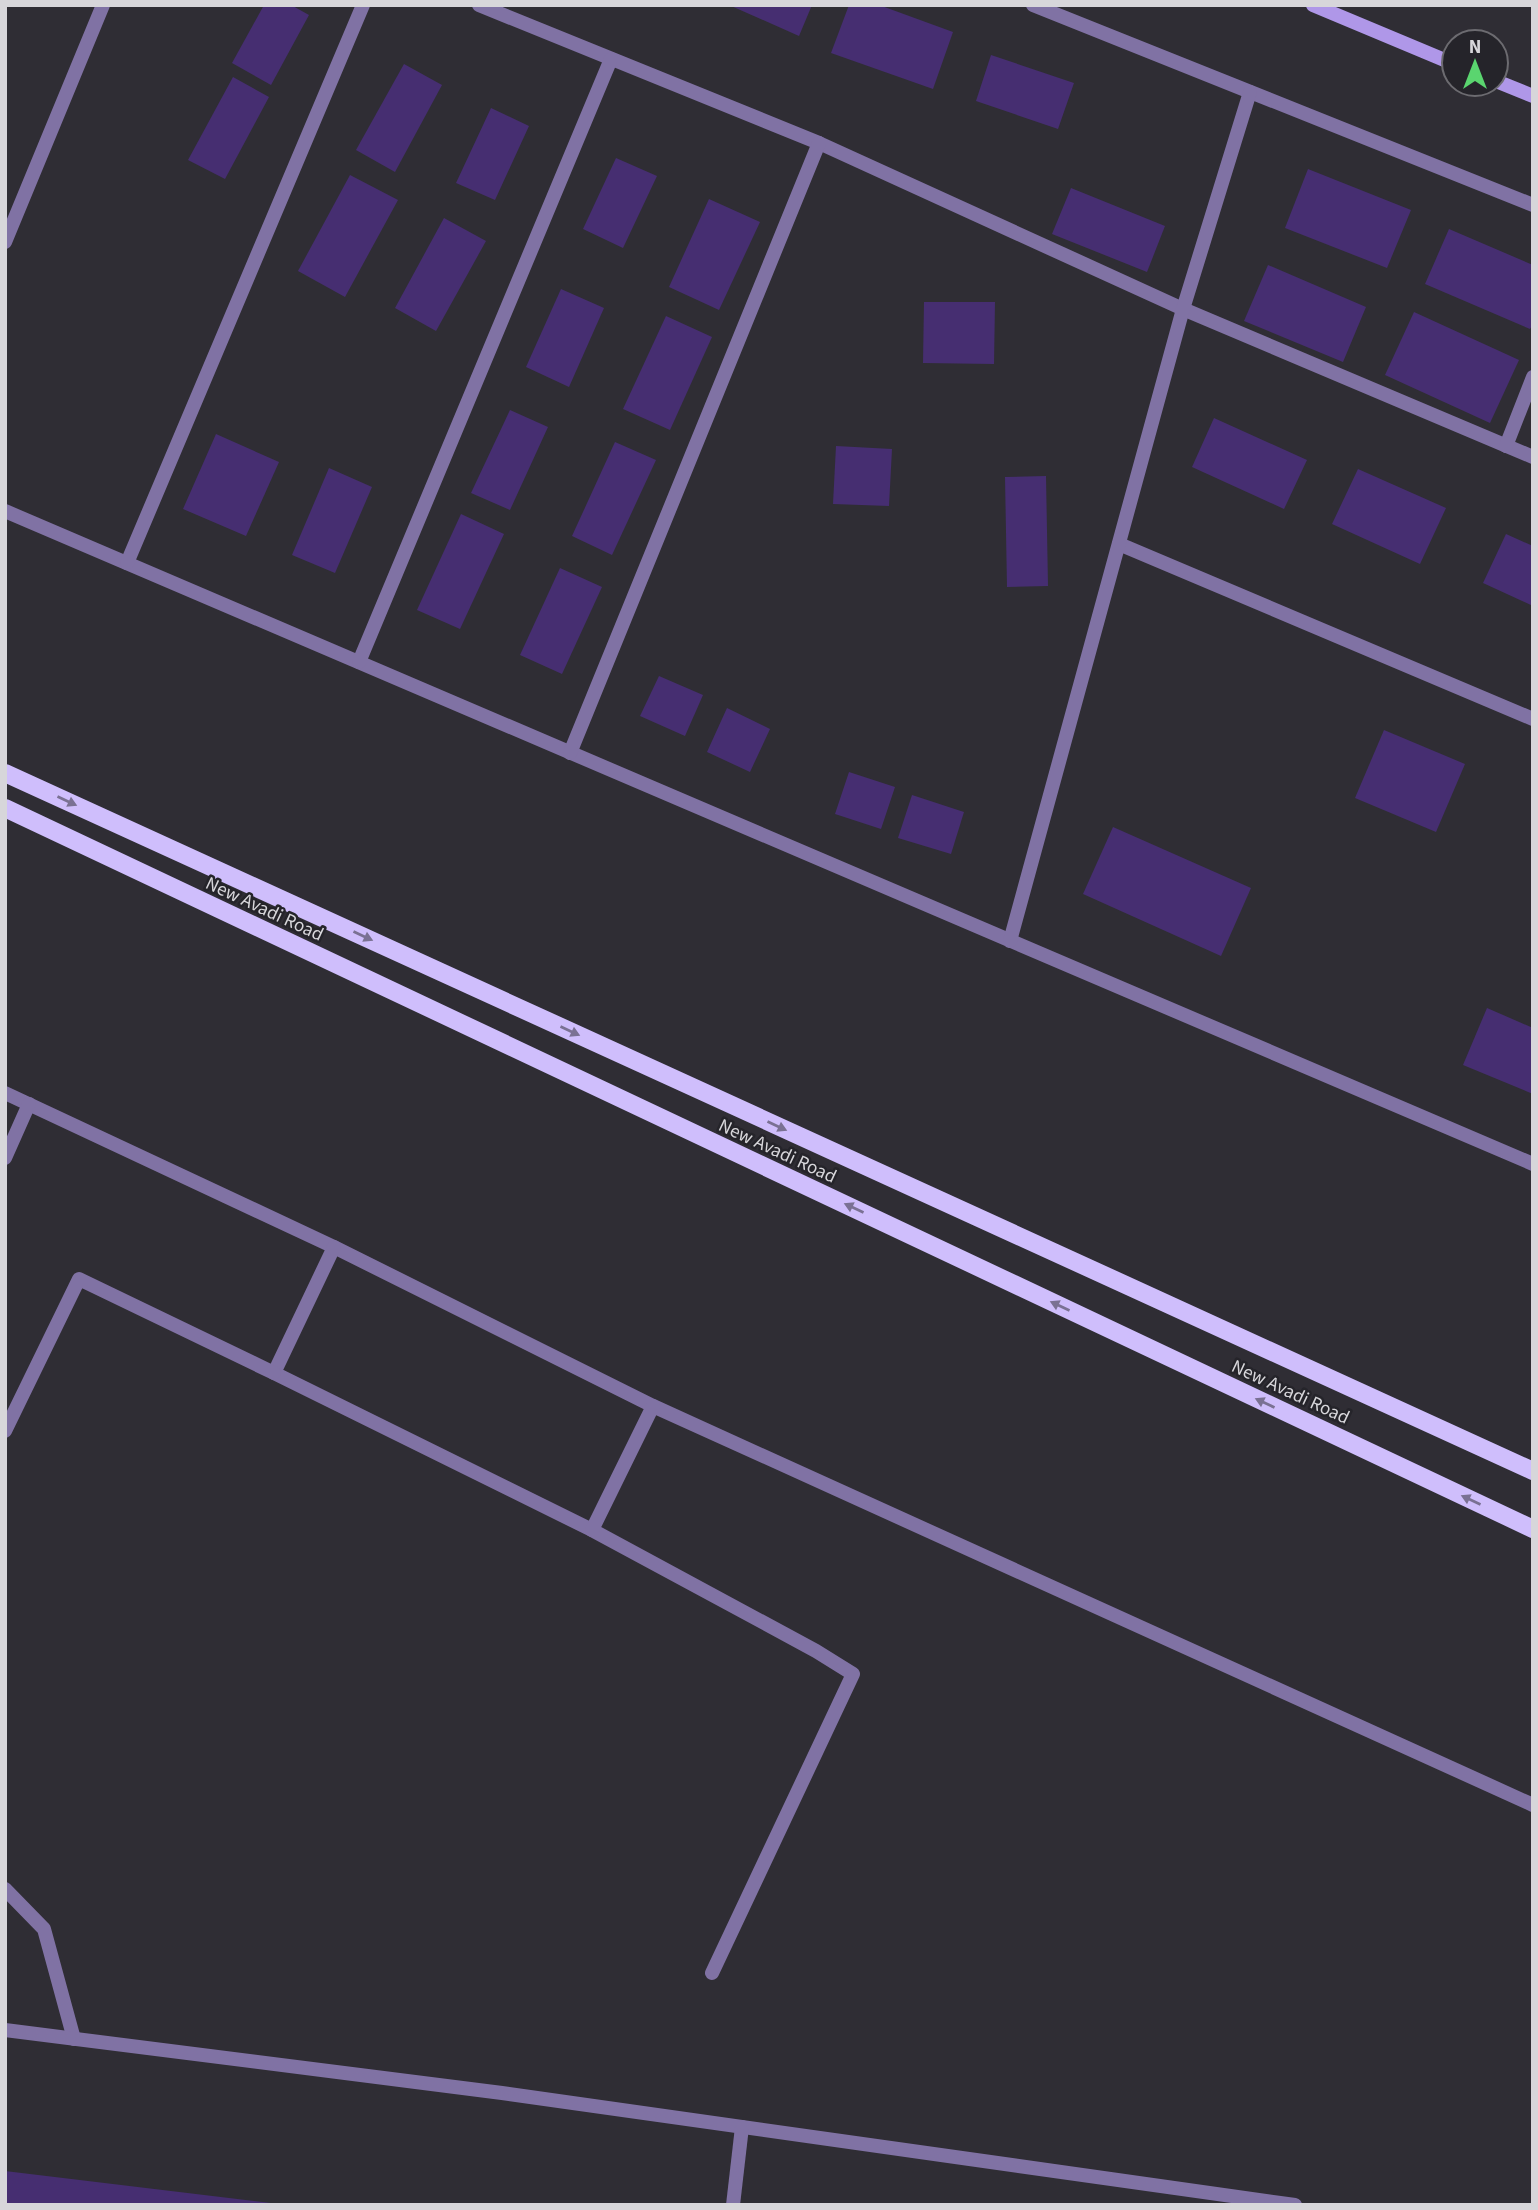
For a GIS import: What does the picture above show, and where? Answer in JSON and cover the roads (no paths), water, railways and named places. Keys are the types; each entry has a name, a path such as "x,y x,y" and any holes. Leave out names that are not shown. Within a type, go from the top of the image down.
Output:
{"main road":[{"path":"1313,5 1440,58"},
{"path":"1510,87 1533,96"},
{"name":"New Avadi Road","path":"5,773 1533,1471"},
{"name":"New Avadi Road","path":"5,808 1533,1529"}],"street":[{"path":"5,242 103,5"},
{"path":"127,563 363,5"},
{"path":"479,5 819,143 1183,309 1533,457"},
{"path":"1033,5 1533,205"},
{"path":"359,662 611,59"},
{"path":"1010,941 1183,309 1250,92"},
{"path":"570,753 819,143"},
{"path":"1506,446 1533,377"},
{"path":"5,511 1533,1164"},
{"path":"1119,544 1533,719"},
{"path":"5,1093 334,1247 653,1406 1533,1805"},
{"path":"5,1158 29,1104"},
{"path":"274,1373 334,1247"},
{"path":"5,1431 79,1279 592,1530 816,1651 853,1674 712,1973"},
{"path":"592,1530 653,1406"},
{"path":"5,1889 44,1928 74,2039"},
{"path":"5,2030 516,2095 1295,2205"},
{"path":"733,2205 742,2127"}]}
